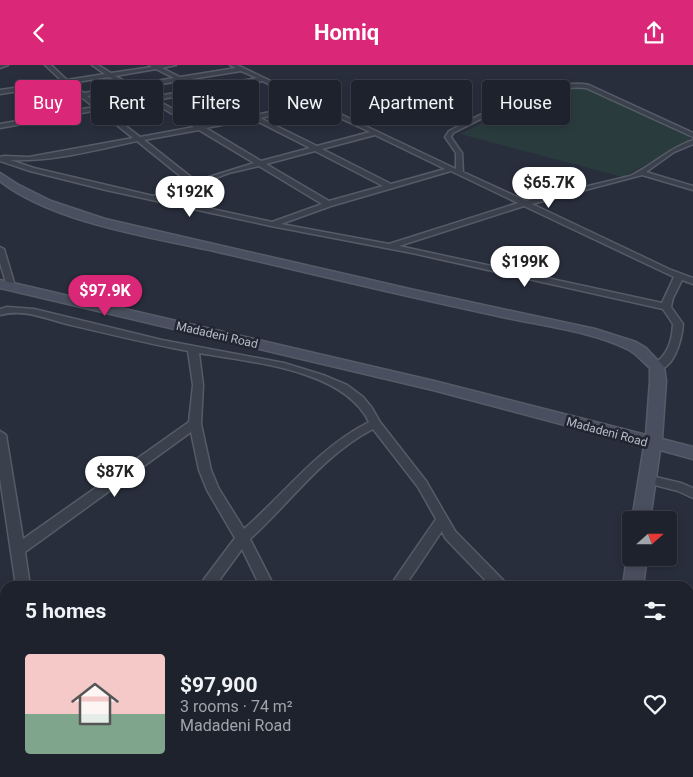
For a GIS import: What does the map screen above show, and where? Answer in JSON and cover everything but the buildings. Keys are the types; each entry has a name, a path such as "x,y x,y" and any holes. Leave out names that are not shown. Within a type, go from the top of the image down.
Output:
{"street":[{"path":"0,66 5,65"},
{"path":"48,65 64,80"},
{"path":"95,65 119,80"},
{"path":"79,80 155,66 173,65"},
{"path":"232,65 269,82"},
{"path":"155,66 179,79"},
{"path":"163,82 241,69"},
{"path":"258,80 263,79"},
{"path":"460,173 459,153 448,137 451,132 513,101 566,85 587,86 693,135"},
{"path":"0,92 15,90"},
{"path":"83,95 91,94"},
{"path":"83,95 91,102"},
{"path":"163,105 328,204"},
{"path":"0,126 91,111"},
{"path":"341,117 679,277 693,281"},
{"path":"259,119 389,186"},
{"path":"121,125 194,183"},
{"path":"0,159 38,158 216,125"},
{"path":"154,198 194,183 259,163 375,133"},
{"path":"389,246 524,204 641,173 672,151 693,142"},
{"path":"0,159 32,170 154,198 271,224 389,246 666,307 678,321 678,326 671,355 664,363 656,367"},
{"path":"271,224 328,204 451,169"},
{"path":"641,173 693,188"},
{"path":"0,177 13,187 47,203 102,222 608,337 631,345 641,351 656,367 658,381 653,439 643,511"},
{"path":"0,249 5,285"},
{"path":"666,307 668,298 679,277"},
{"name":"Madadeni Road","path":"5,285 653,439 693,453"},
{"path":"0,312 12,309 35,313 132,337 258,359 322,378 338,385 368,407 375,423 422,483 450,534 495,581"},
{"path":"193,349 198,385 195,424 205,470 213,490 243,539 264,581"},
{"path":"211,581 243,539 297,483 342,442 357,431 375,423"},
{"path":"19,549 195,424"},
{"path":"0,435 6,524 19,549 22,581"},
{"name":"Madadeni Road","path":"653,439 693,444"},
{"path":"647,479 681,487 693,493"},
{"path":"401,581 443,519"},
{"path":"634,581 636,566"}],"shaded area":[{"path":"584,86 690,135 690,140 623,177 460,134 482,123 482,125 570,125 570,90"}]}
